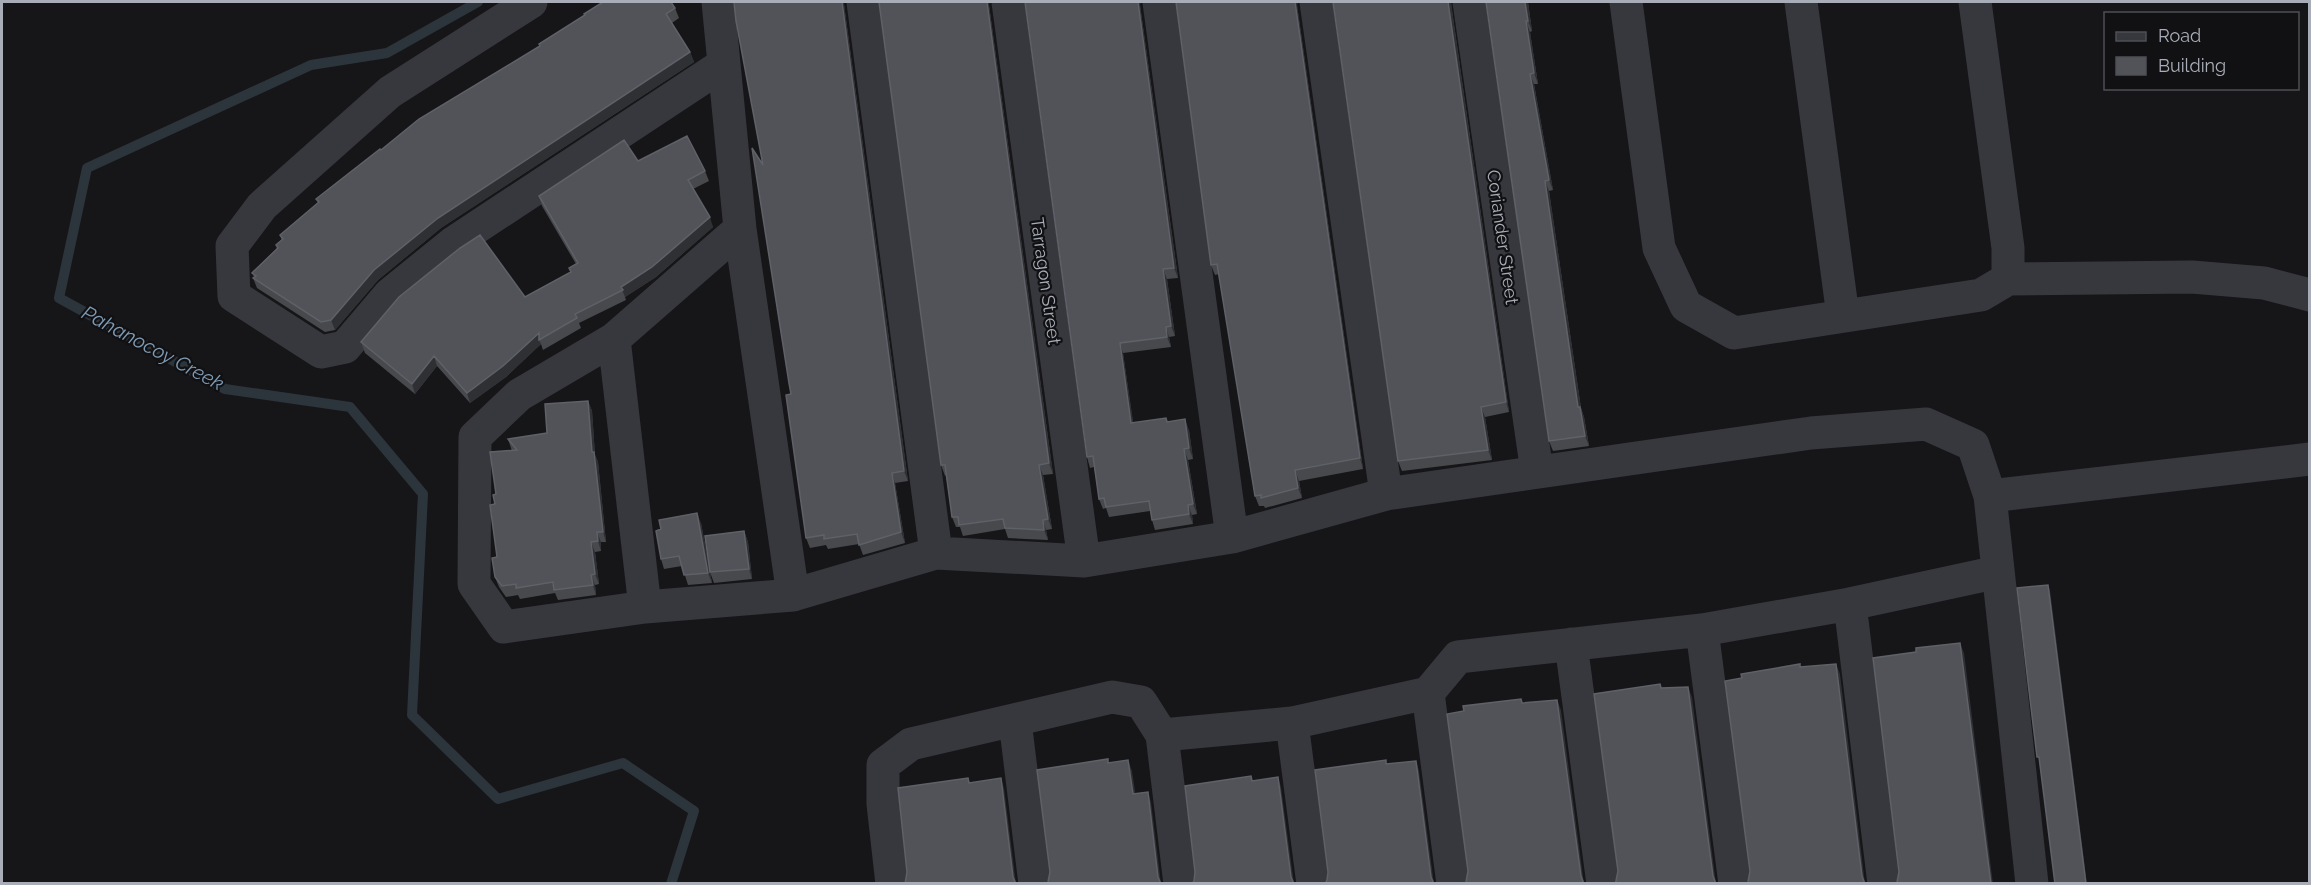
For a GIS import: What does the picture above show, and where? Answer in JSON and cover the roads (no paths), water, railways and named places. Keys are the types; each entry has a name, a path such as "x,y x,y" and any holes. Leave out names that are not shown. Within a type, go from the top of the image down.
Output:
{"street":[{"path":"531,2 390,92 262,206 232,246 234,296 321,352 345,347 390,294 453,243 724,64"},
{"path":"718,2 740,229 794,595"},
{"path":"863,2 936,553"},
{"name":"Tarragon Street","path":"1008,2 1084,561"},
{"path":"1159,2 1232,537"},
{"path":"1316,2 1386,494"},
{"name":"Coriander Street","path":"1469,2 1537,472"},
{"path":"1626,2 1659,248 1686,306 1734,333 1981,295 2008,279 2192,277 2264,283 2310,295"},
{"path":"1801,2 1843,316"},
{"path":"1975,2 2008,248 2008,279"},
{"path":"740,229 614,339 519,395 475,437 474,584 504,627 645,607 794,595 936,553 1084,561 1232,537 1386,494 1811,433 1926,423 1973,446 1990,496 2032,884"},
{"path":"614,339 645,607"},
{"path":"1990,496 2310,459"},
{"path":"1162,735 1292,723 1428,693 1458,657 1702,630 1850,604 1998,572"},
{"path":"1850,604 1884,884"},
{"path":"1702,630 1735,884"},
{"path":"1571,645 1603,884"},
{"path":"1428,693 1453,884"},
{"path":"891,884 883,804 883,765 911,744 1112,697 1142,702 1162,735 1180,884"},
{"path":"1015,721 1035,884"},
{"path":"1292,723 1313,884"}],"waterway":[{"name":"Pahanocoy Creek","path":"478,2 387,53 311,65 87,168 59,298 225,389 350,407 423,494 412,715 498,799 623,763 694,811 671,884"}]}
